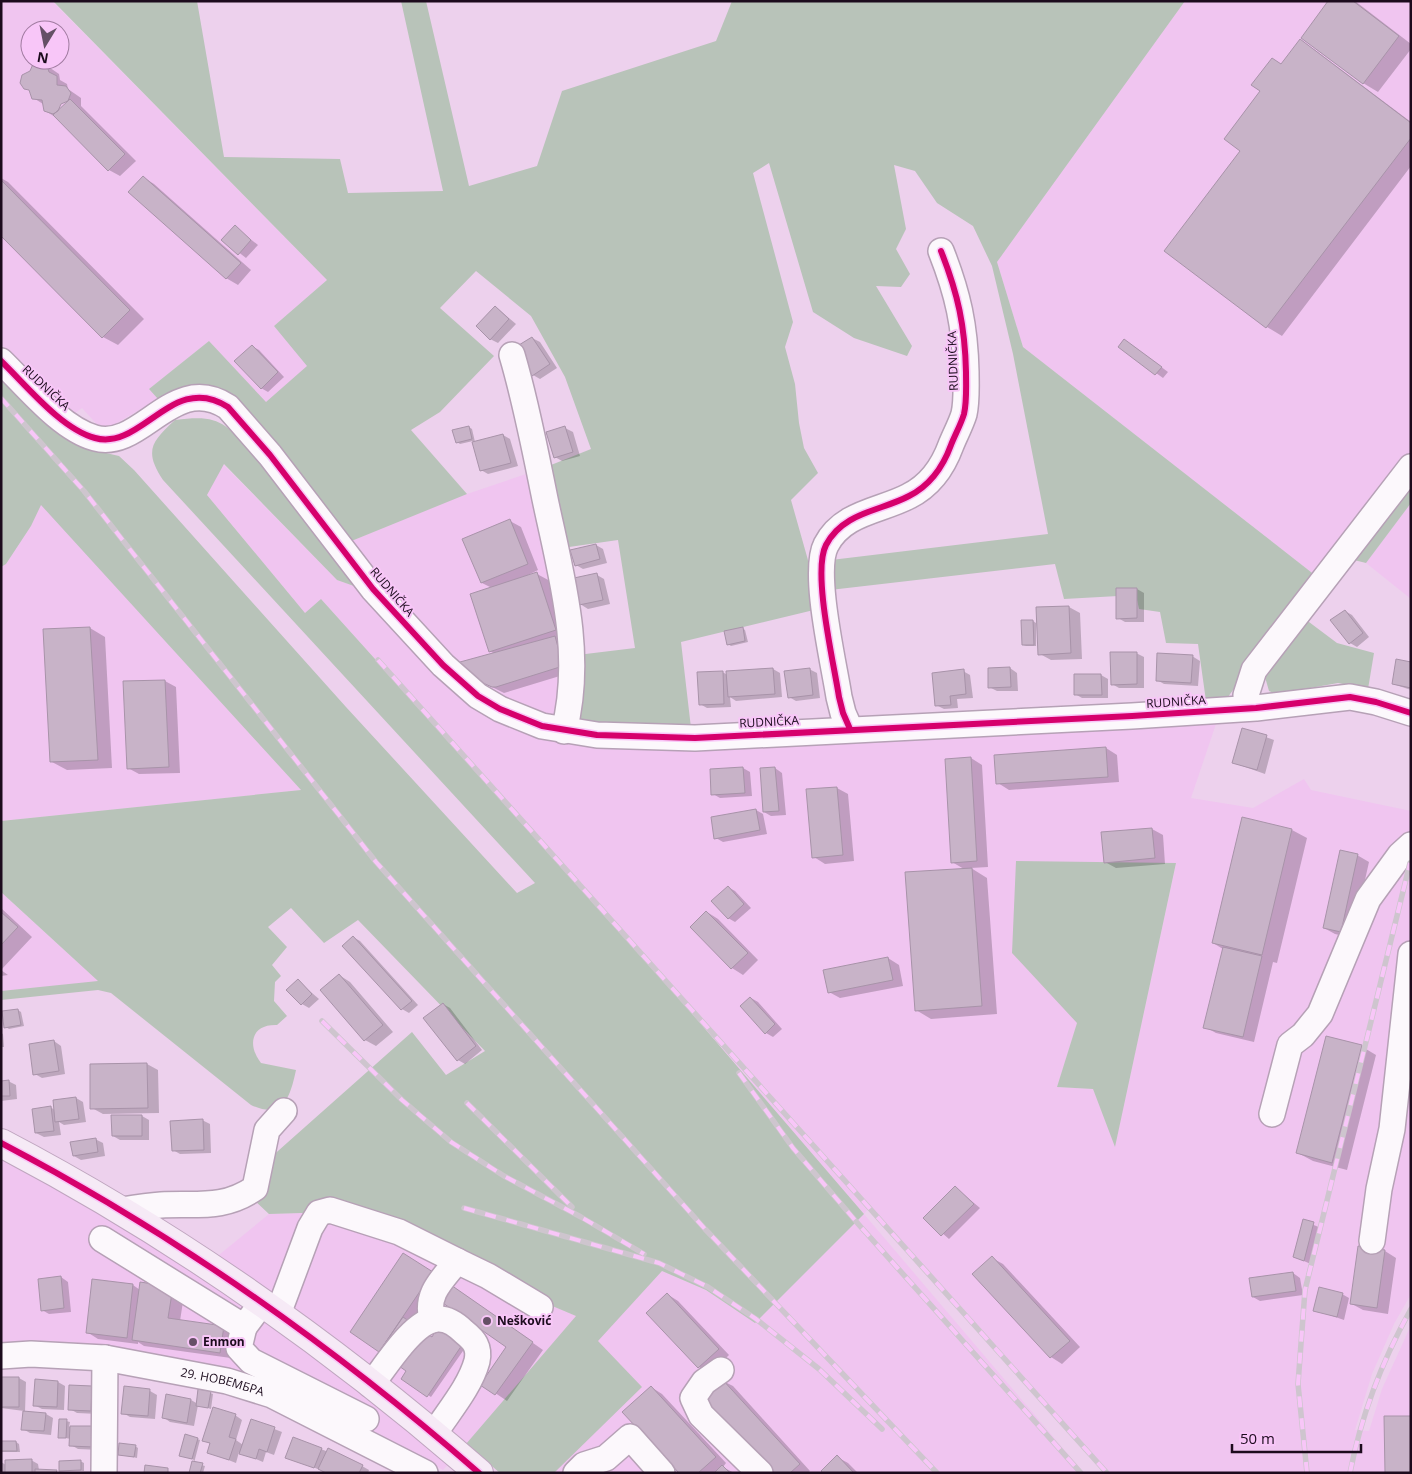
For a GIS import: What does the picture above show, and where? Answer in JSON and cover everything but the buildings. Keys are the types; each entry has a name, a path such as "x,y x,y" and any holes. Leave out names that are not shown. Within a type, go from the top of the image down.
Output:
{"main road":[{"path":"1,1143 122,1210 225,1275 434,1434 479,1473"}],"street":[{"name":"RUDNIČKA","path":"850,728 839,698 821,588 822,564 826,545 836,532 852,518 908,497 924,488 943,466 964,413 966,392 965,332 954,283 941,251"},
{"path":"512,355 525,399 568,609 573,677 570,708 564,731"},
{"name":"RUDNIČKA","path":"1,361 62,419 76,430 96,439 106,440 130,432 183,400 205,398 221,402 228,407 270,455 373,590 443,665 467,688 500,709 534,723 564,731 597,735 695,738 850,728 1034,721 1248,708 1350,698 1376,702 1411,713"},
{"path":"1248,708 1246,694 1254,670 1411,467"},
{"path":"1272,1114 1290,1045 1303,1035 1320,1014 1368,899 1400,856 1411,845"},
{"path":"1372,1241 1379,1189 1392,1130 1411,954"},
{"path":"122,1210 160,1205 212,1205 241,1198 255,1188 267,1130 284,1111"},
{"path":"366,1419 251,1361 239,1348 244,1327 270,1308 310,1228 320,1213 330,1210 399,1232 488,1276 540,1307"},
{"path":"102,1239 244,1327"},
{"path":"432,1320 428,1306 433,1294 457,1261"},
{"path":"371,1385 412,1334 426,1321 439,1318 453,1322 473,1339 478,1349 477,1361 434,1434"},
{"name":"29. НОВЕМБРА","path":"1,1356 32,1354 105,1358 226,1381 272,1395 425,1473"},
{"path":"104,1473 105,1358"},
{"path":"720,1370 704,1382 693,1398 702,1415 760,1473"},
{"path":"576,1473 584,1465 613,1465 630,1437 662,1473"}],"shaded area":[{"path":"1,1 52,1 327,280 274,326 308,366 266,403 209,341 149,389 158,399 103,431 82,408 71,416 1,344"},
{"path":"53,1 197,1 224,157 340,159 348,193 443,191 401,1 426,1 469,186 537,166 562,91 716,41 732,1 1185,1 997,262 1023,347 1316,576 1225,701 1206,701 1198,644 1166,643 1160,612 1139,609 1136,595 1064,599 1055,564 830,590 831,560 1048,534 1013,354 992,266 973,226 937,203 915,171 894,165 906,229 896,249 910,274 901,287 876,286 912,346 907,356 854,338 813,312 769,163 753,173 793,322 785,347 795,384 804,448 818,473 791,500 817,592 818,609 681,642 691,728 561,721 569,656 635,648 618,540 562,548 546,467 591,449 565,377 531,316 476,271 440,308 494,356 440,412 411,430 467,494 349,542 213,390 197,387 185,388 158,399 149,389 209,341 266,402 307,366 274,326 327,280"},
{"path":"1185,1 1411,1 1411,453 1316,576 1023,347 997,262"},
{"path":"1,372 63,437 80,447 119,456 134,470 346,707 517,893 535,883 163,480 153,461 153,447 156,441 175,420 201,418 211,420 219,422 235,434 253,452 368,591 337,580 224,464 207,495 305,613 321,599 646,960 864,1214 755,1323 706,1290 662,1271 598,1341 642,1387 554,1473 500,1473 466,1444 576,1316 399,1241 330,1218 302,1213 269,1214 252,1198 252,1174 412,1032 446,1075 485,1051 358,920 324,943 291,908 268,927 287,947 272,965 281,976 275,982 274,1001 287,1016 277,1025 262,1028 257,1032 254,1037 254,1049 261,1063 296,1070 288,1097 278,1108 271,1110 251,1105 111,993 98,990 1,1000 1,991 98,981 1,892 1,821 301,790 41,505 31,526 6,564 1,567"},
{"path":"223,464 337,580 368,591 412,647 549,736 636,749 1217,721 1191,798 1253,808 1304,779 1311,790 1411,811 1411,1294 1394,1324 1372,1374 1355,1430 1369,1431 1382,1389 1411,1325 1411,1473 1107,1473 870,1206 864,1214 646,960 322,600 305,613 207,495","holes":["1176,864 1115,1146 1093,1089 1057,1087 1077,1023"]},
{"path":"526,474 569,656 561,721 514,704 473,680 408,611 349,542 461,496"},
{"path":"1411,480 1411,503 1366,563 1350,559"},
{"path":"1411,503 1411,599 1366,563"},
{"path":"41,504 301,790 1,821 1,567 6,564 31,526"},
{"path":"1305,619 1337,643 1374,653 1368,689 1338,683 1277,694 1269,691 1265,677"},
{"path":"1016,861 1176,863 1115,1147 1093,1089 1057,1087 1077,1023 1012,953"},
{"path":"1,892 3,894 99,982 1,991"},
{"path":"1,1156 214,1259 269,1214 302,1213 330,1218 399,1241 576,1316 598,1340 662,1271 706,1290 755,1322 864,1214 1084,1473 500,1473 466,1445 443,1470 376,1433 240,1374 143,1353 1,1345"}],"railway":[{"path":"1,398 84,491 376,862 705,1229 937,1473"},
{"path":"378,660 1107,1473"},
{"path":"1307,1473 1298,1384 1305,1290 1410,863"},
{"path":"322,1021 402,1100 451,1142 504,1176 581,1217 644,1254"},
{"path":"739,1073 793,1148 860,1226 1081,1473"},
{"path":"467,1103 572,1207"},
{"path":"464,1208 659,1263 708,1287 756,1319 819,1369 882,1429"},
{"path":"1350,1473 1360,1430 1374,1388 1391,1348 1411,1309"}],"cycle path":[{"path":"850,729 839,697 825,619 821,576 822,558 826,545 833,534 842,526 863,514 917,492 930,481 944,461 961,422 966,399 964,340 960,310 941,251"},
{"path":"1,361 33,394 69,426 95,438 112,439 128,434 174,404 191,398 208,399 228,407 270,455 373,589 443,665 478,696 500,709 542,726 597,735 695,738 1132,716 1256,708 1350,697 1376,702 1411,713"},
{"path":"1,1143 128,1215 189,1253 249,1294 309,1336 366,1380 479,1473"}],"place":[{"name":"Nešković","path":"487,1321"},
{"name":"Enmon","path":"193,1342"}]}
